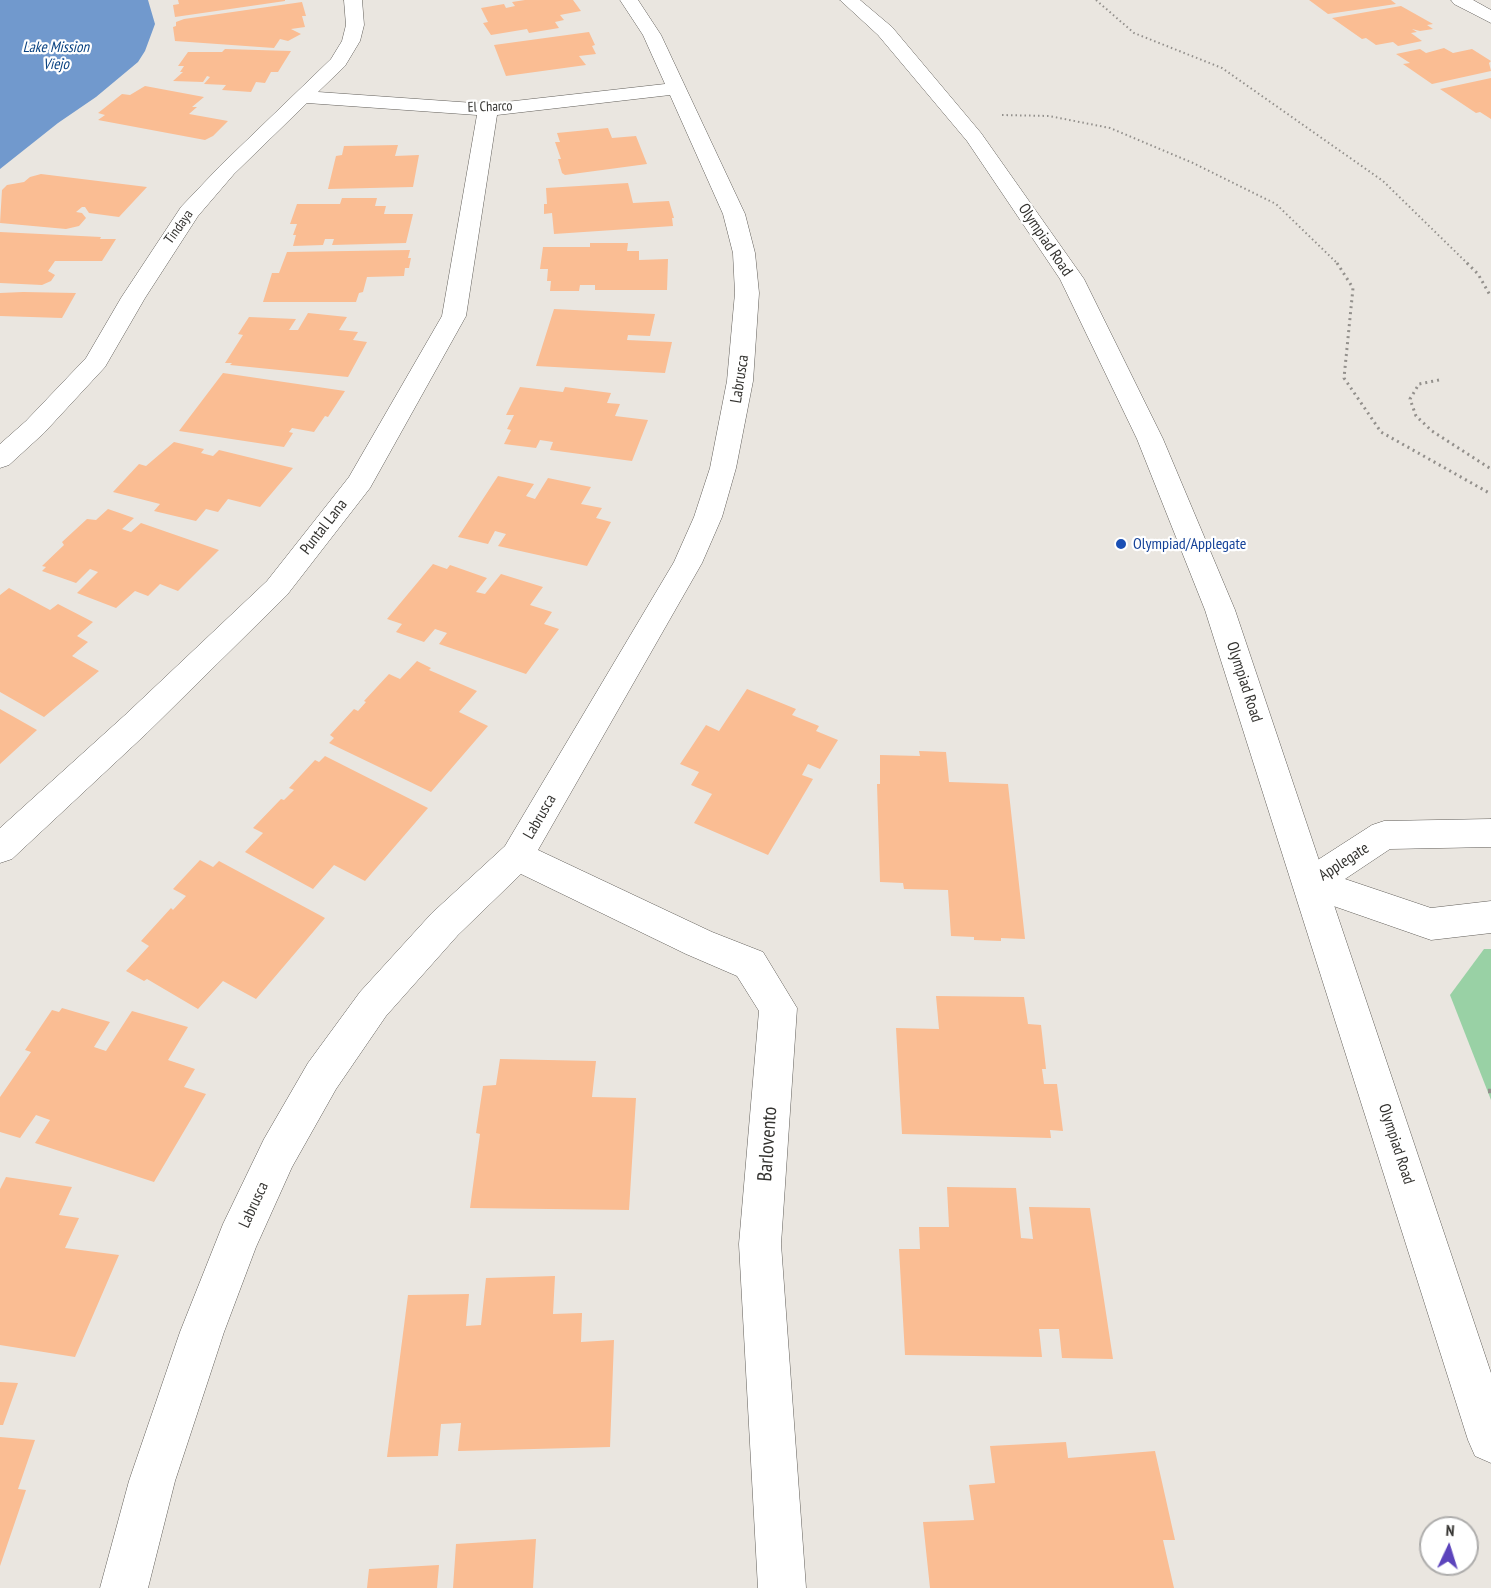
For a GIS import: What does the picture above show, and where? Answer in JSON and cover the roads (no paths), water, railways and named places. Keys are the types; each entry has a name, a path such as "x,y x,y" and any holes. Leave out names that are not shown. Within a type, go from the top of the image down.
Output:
{"street":[{"name":"Tindaya","path":"0,459 35,427 96,362 133,298 189,212 227,170 338,62 351,41 355,25 353,0"},
{"name":"Labrusca","path":"124,1588 152,1481 202,1332 238,1239 278,1153 322,1076 373,1004 445,924 517,856 688,563 708,517 725,457 741,381 746,337 747,293 744,253 734,214 677,88 652,35 629,0"},
{"name":"Olympiad Road","path":"849,0 885,31 974,136 1072,279 1150,439 1220,610 1491,1440"},
{"path":"1460,0 1491,18"},
{"name":"El Charco","path":"303,98 488,110 677,88"},
{"name":"Puntal Lana","path":"0,849 136,724 277,588 360,482 454,316 488,110"},
{"name":"Applegate","path":"1311,883 1384,835 1491,833"},
{"name":"Barlovento","path":"517,856 699,944 750,964 778,1008 760,1244 782,1588"},
{"name":"Applegate","path":"1311,883 1431,924 1491,917"}],"water":[{"name":"Lake Mission Viejo","path":"0,0 148,0 155,24 145,51 138,62 96,97 58,123 0,169"}],"place":[{"name":"Olympiad/Applegate","path":"1121,544"}]}
